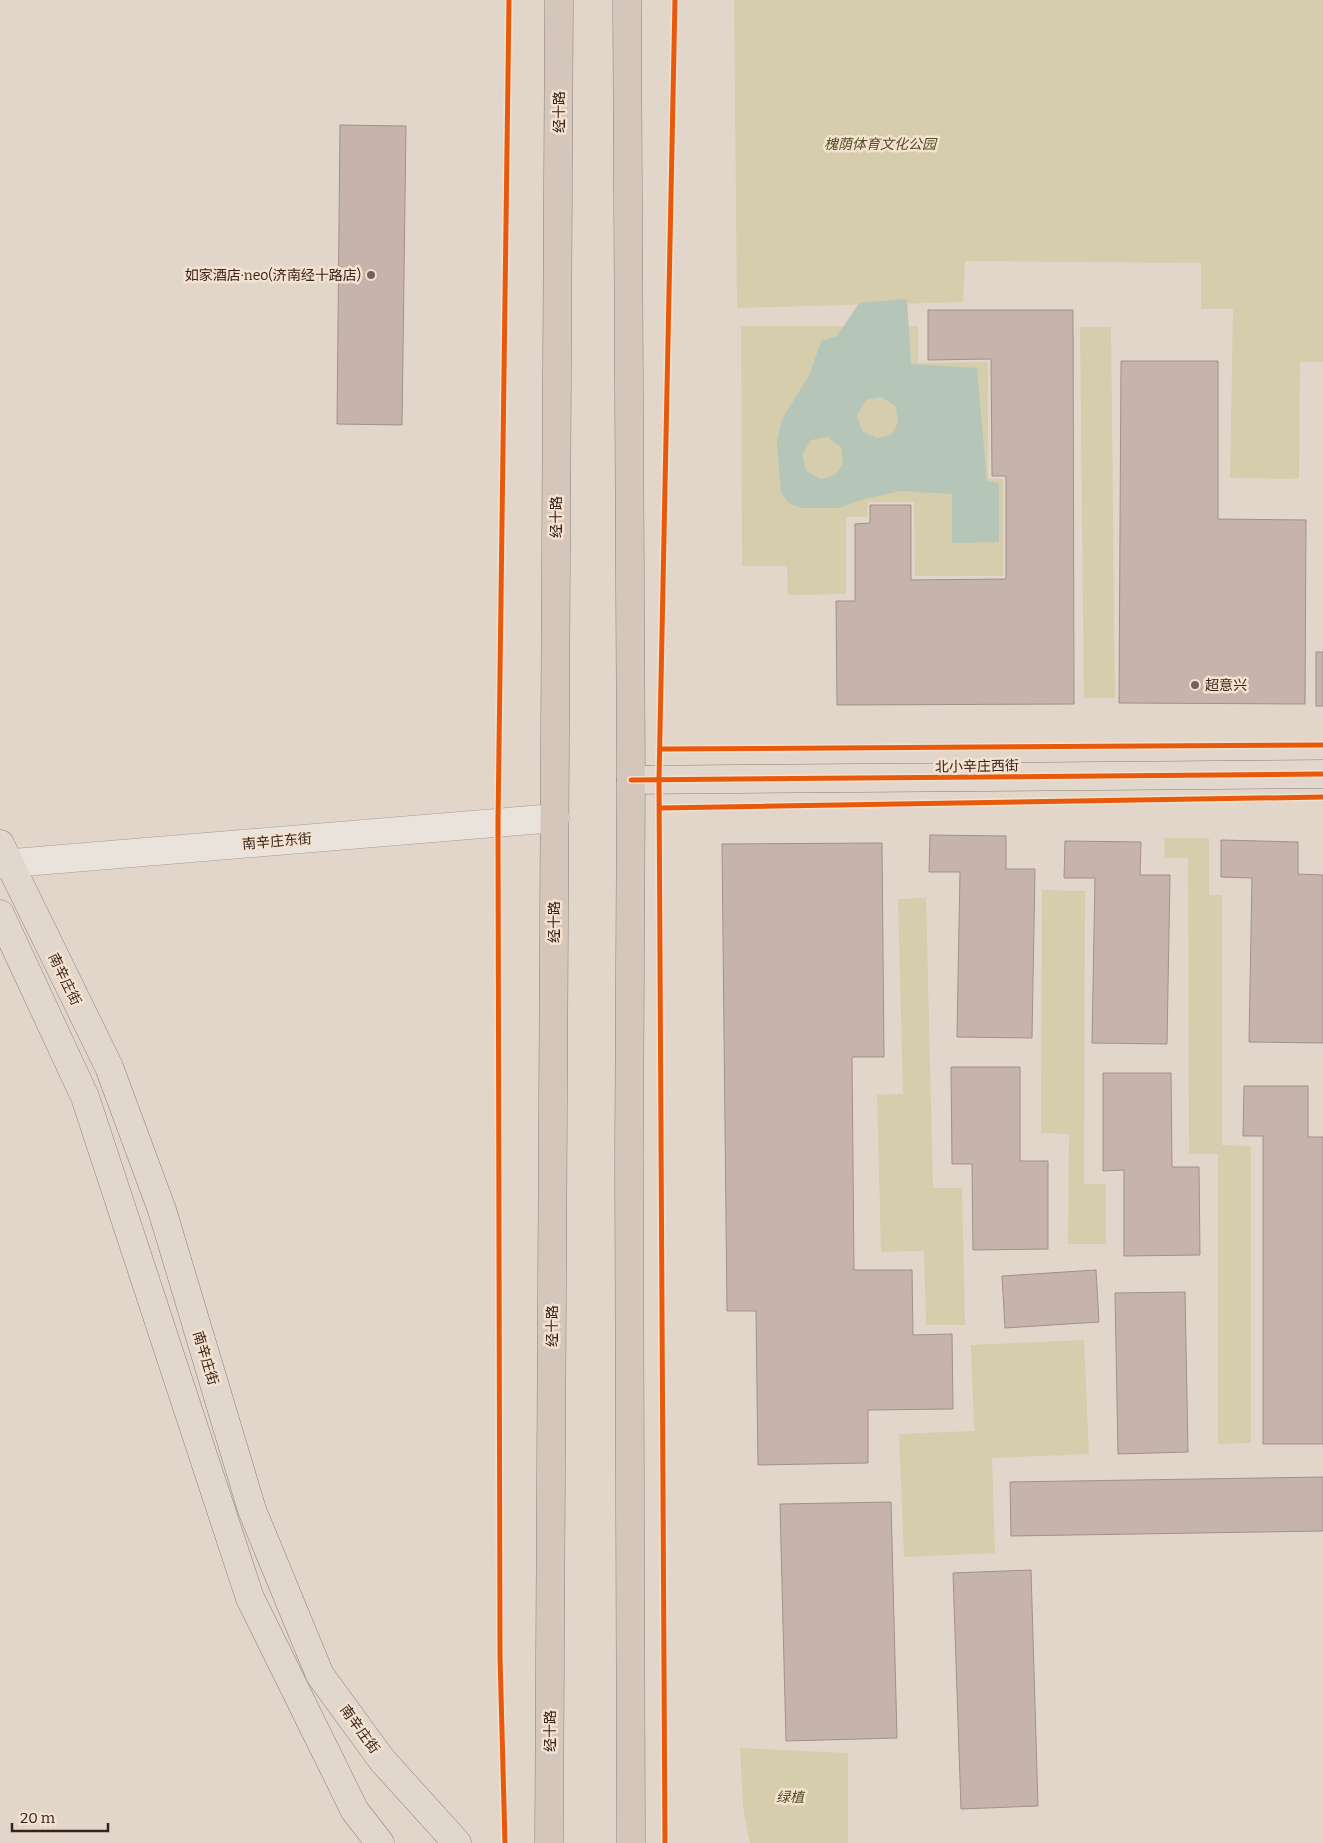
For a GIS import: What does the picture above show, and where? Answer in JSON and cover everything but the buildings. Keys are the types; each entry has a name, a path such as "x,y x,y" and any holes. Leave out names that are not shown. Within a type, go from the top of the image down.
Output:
{"highway":[{"name":"经十路","path":"549,1843 559,0"},
{"path":"627,0 631,780 629,1164 631,1843"}],"main road":[{"name":"北小辛庄西街","path":"631,780 1323,774"},
{"name":"南辛庄街","path":"3,857 109,1067 162,1210 252,1510 320,1675 382,1760 456,1843"},
{"path":"0,914 85,1097 250,1598 355,1811 380,1843"}],"street":[{"name":"南辛庄东街","path":"3,857 555,818"}],"green space":[{"name":"槐荫体育文化公园","path":"734,0 1323,0 1323,362 1300,362 1299,479 1230,478 1233,309 1201,309 1201,263 965,261 963,302 737,308"},
{"path":"741,326 918,326 918,363 988,362 988,478 1003,479 1003,576 915,576 914,502 868,502 867,517 846,517 846,594 788,595 787,566 742,566"},
{"path":"1080,327 1111,327 1115,698 1084,698"},
{"path":"1164,838 1209,838 1209,895 1222,895 1222,1145 1251,1146 1251,1443 1218,1444 1218,1154 1189,1154 1188,858 1165,858"},
{"path":"1042,890 1085,891 1084,1184 1106,1184 1106,1244 1068,1244 1069,1134 1041,1133"},
{"path":"926,898 933,1188 962,1188 965,1325 926,1325 924,1251 881,1252 877,1095 903,1094 898,899"},
{"path":"1084,1340 1089,1454 992,1458 995,1553 904,1557 899,1434 974,1431 971,1345"},
{"name":"绿植","path":"740,1748 848,1753 848,1843 750,1843 743,1807"}],"shaded area":[{"path":"907,299 911,364 977,368 987,481 999,483 999,542 952,543 952,494 901,491 864,499 839,508 802,508 790,504 781,493 777,443 782,419 810,374 821,341 837,336 859,303","holes":["882,397 896,407 898,423 891,435 877,438 862,431 857,415 866,400","827,437 841,447 843,464 835,475 821,479 806,471 802,455 811,440"]}],"cycle path":[{"path":"505,1843 500,1656 498,823 509,0"},
{"path":"665,1843 659,780 675,0"},
{"path":"661,749 1323,745"},
{"path":"631,780 1323,774"},
{"path":"660,808 1323,797"}],"place":[{"name":"如家酒店·neo(济南经十路店)","path":"371,275"},
{"name":"超意兴","path":"1195,685"}]}
